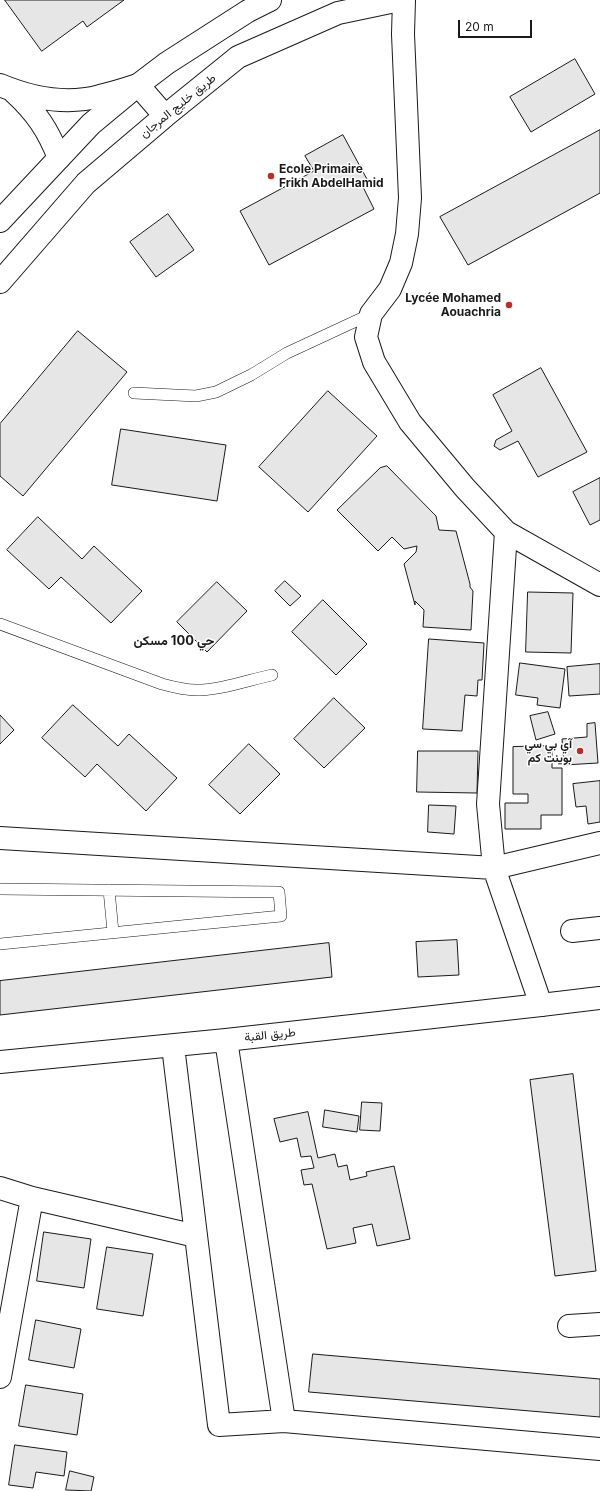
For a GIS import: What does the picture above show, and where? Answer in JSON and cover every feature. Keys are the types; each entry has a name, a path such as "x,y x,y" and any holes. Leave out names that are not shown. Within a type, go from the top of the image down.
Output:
{"street":[{"path":"0,221 91,124 138,85 167,62 248,10 270,0"},
{"name":"طريق خليج المرجان","path":"0,282 86,183 164,116 238,57 338,13 400,0"},
{"path":"404,0 403,34 410,198 407,234 401,263 390,289 371,314 366,337 374,362 410,422 465,488 506,532 600,585"},
{"path":"6,87 42,99 70,100 98,97 138,85"},
{"path":"138,85 164,116"},
{"path":"6,87 27,104 41,120 59,158"},
{"path":"506,532 488,804 494,868 541,1005"},
{"path":"0,838 494,868 600,843"},
{"path":"572,931 600,928"},
{"name":"طريق القبة","path":"0,1062 172,1046 600,998"},
{"path":"226,1040 284,1421"},
{"path":"172,1046 219,1425 284,1421 600,1449"},
{"path":"0,1188 32,1198 196,1236"},
{"path":"0,1376 32,1198"},
{"path":"569,1326 600,1324"}],"lane":[{"path":"134,393 196,396 216,392 251,375 287,353 371,314"},
{"path":"0,624 162,684 180,688 195,690 212,689 272,675"},
{"path":"0,889 279,892 281,916 0,944"},
{"path":"109,890 113,932"}],"building":[{"path":"5,0 124,0 87,27 83,21 42,51"},
{"path":"575,59 595,94 531,132 510,97"},
{"path":"600,130 600,193 468,265 440,217"},
{"path":"343,135 368,181 362,185 374,209 269,265 240,211 314,171 305,156"},
{"path":"168,214 194,250 156,277 130,242"},
{"path":"78,331 127,372 23,496 0,476 0,424"},
{"path":"541,368 587,452 538,477 518,441 500,450 494,446 496,440 512,431 493,395"},
{"path":"328,391 377,436 308,512 259,467"},
{"path":"121,429 226,445 217,501 112,485"},
{"path":"387,466 436,516 439,530 456,531 470,587 473,591 471,630 423,627 424,610 415,601 415,605 404,564 416,552 417,546 404,549 392,537 378,551 337,510 380,468"},
{"path":"600,478 600,520 590,525 573,492"},
{"path":"38,517 82,559 94,546 142,591 111,623 61,577 49,589 7,550"},
{"path":"285,581 301,596 290,606 275,591"},
{"path":"217,582 247,611 207,652 177,622"},
{"path":"528,592 573,593 571,653 526,652"},
{"path":"323,600 367,644 336,675 292,632"},
{"path":"429,639 484,643 482,680 478,680 477,696 465,695 462,731 423,729"},
{"path":"520,663 565,669 560,708 537,705 538,698 516,695"},
{"path":"600,664 600,694 569,696 567,667"},
{"path":"334,698 365,728 324,768 294,739"},
{"path":"73,705 118,746 129,734 177,778 146,811 97,764 85,777 42,738"},
{"path":"548,712 555,734 536,740 530,716"},
{"path":"0,715 14,730 0,744"},
{"name":"آي بي سي بوينت كم","path":"595,723 598,763 564,765 562,739 587,737 587,724"},
{"path":"249,744 280,774 240,814 209,785"},
{"path":"552,746 552,768 562,768 562,815 541,815 541,829 505,829 505,803 528,803 528,794 513,794 513,747"},
{"path":"418,751 478,751 477,793 417,792"},
{"path":"600,781 600,822 588,824 586,806 576,807 573,784"},
{"path":"429,805 456,806 454,834 428,832"},
{"path":"457,940 459,975 418,977 416,942"},
{"path":"329,943 332,977 0,1015 0,981"},
{"path":"573,1074 596,1271 555,1276 530,1080"},
{"path":"362,1102 382,1103 380,1131 360,1130"},
{"path":"325,1110 359,1116 357,1132 323,1127"},
{"path":"308,1112 318,1158 335,1154 338,1167 347,1165 350,1180 367,1176 366,1172 394,1166 410,1239 377,1246 372,1224 353,1228 356,1243 327,1249 312,1184 304,1185 301,1170 314,1168 311,1156 301,1157 297,1138 280,1142 274,1119"},
{"path":"44,1232 91,1239 84,1288 37,1281"},
{"path":"107,1247 153,1254 143,1316 97,1309"},
{"path":"36,1320 81,1329 74,1368 29,1360"},
{"path":"313,1354 600,1379 600,1417 309,1392"},
{"path":"26,1385 83,1394 77,1435 19,1426"},
{"path":"15,1445 67,1452 64,1476 36,1472 33,1488 9,1485"},
{"path":"70,1471 94,1477 91,1491 66,1490"}],"place":[{"name":"Ecole Primaire Frikh AbdelHamid","path":"271,176"},
{"name":"Lycée Mohamed Aouachria","path":"509,305"},
{"name":"آي بي سي بوينت كم","path":"580,751"}],"district":[{"name":"حي 100 مسكن","path":"174,641"}]}
